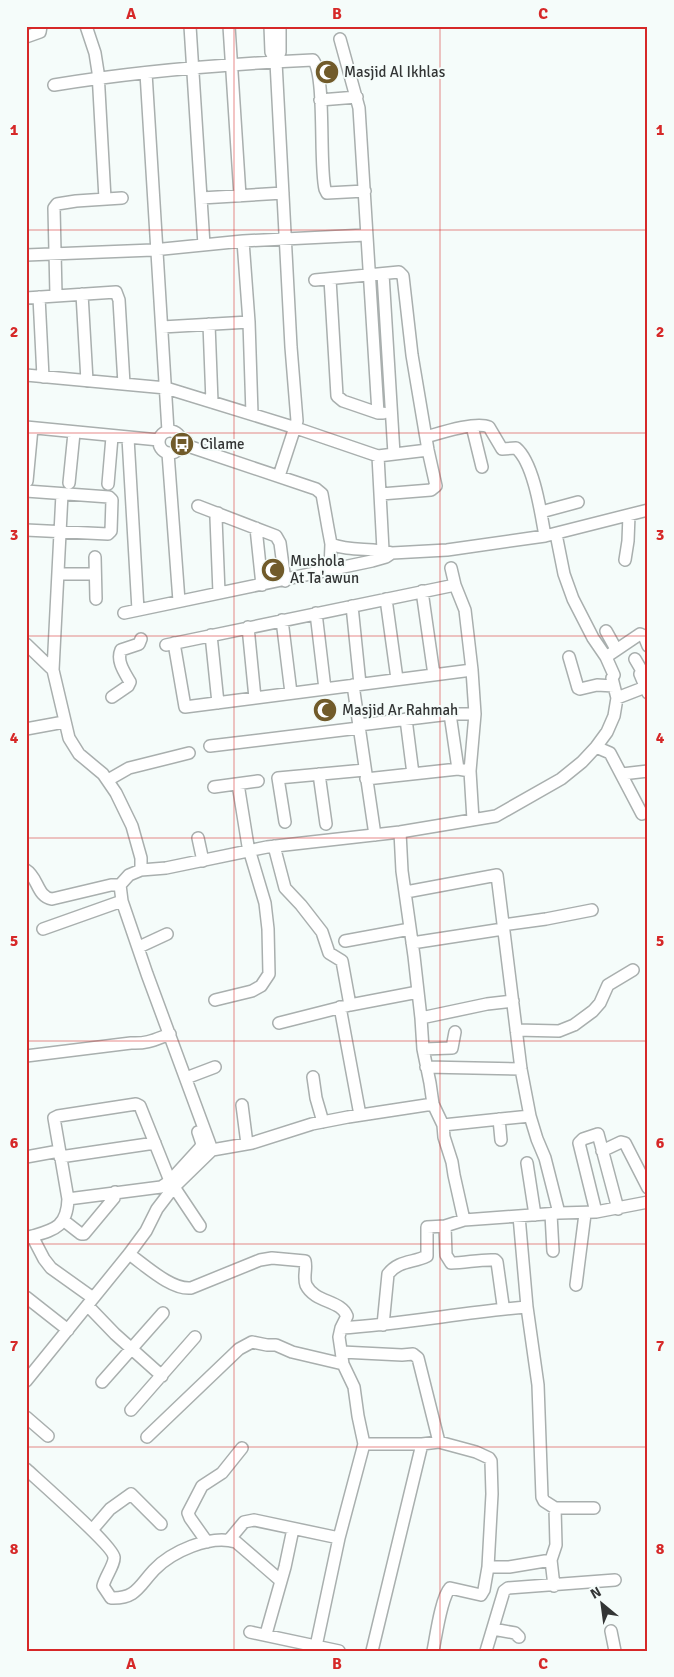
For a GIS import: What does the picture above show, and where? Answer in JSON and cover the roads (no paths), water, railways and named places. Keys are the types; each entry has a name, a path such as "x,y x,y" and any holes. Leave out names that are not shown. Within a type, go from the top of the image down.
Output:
{"street":[{"path":"26,36 40,32 41,26"},
{"path":"86,26 95,53 98,78 105,199"},
{"path":"190,26 204,245"},
{"path":"230,26 240,196"},
{"path":"270,26 271,52 276,62 291,347 297,421 279,476"},
{"path":"276,62 280,52 280,26"},
{"path":"340,39 359,108 369,276 384,413 394,439 394,454"},
{"path":"54,85 98,78 232,64 313,60 317,66 324,185 326,191 328,193 365,191"},
{"path":"146,73 168,430"},
{"path":"320,100 356,97"},
{"path":"202,198 284,193"},
{"path":"56,295 54,208 57,204 76,200 122,198"},
{"path":"26,255 158,250 244,240 366,235"},
{"path":"244,240 252,414"},
{"path":"314,280 399,272 403,276 412,355 428,450 436,483 434,488 381,494"},
{"path":"383,274 384,413"},
{"path":"369,276 383,288"},
{"path":"330,279 337,396 343,401 384,413"},
{"path":"26,298 117,293 124,384"},
{"path":"82,294 87,381"},
{"path":"39,296 43,376"},
{"path":"162,327 249,322"},
{"path":"209,324 212,402"},
{"path":"26,375 166,388 296,428 378,456 428,450"},
{"path":"212,1150 186,1078 166,1036 122,901 120,886 129,875 141,870 166,868 274,846 400,832 496,816 561,779 596,748 607,732 614,716 617,698 612,678 614,676 606,657 593,638 573,599 541,512 536,490 520,451 516,448 502,449 486,425 472,426 426,437"},
{"path":"472,426 482,468"},
{"path":"27,480 29,428 159,440"},
{"path":"172,430 180,435 182,444 177,451 168,453 161,448 159,440 164,432 172,430"},
{"path":"69,483 74,433"},
{"path":"108,484 112,437"},
{"path":"128,438 138,610"},
{"path":"182,444 316,489 322,494 331,544 330,570"},
{"path":"168,453 179,601"},
{"path":"124,613 286,581 386,557 388,551 378,456"},
{"path":"26,491 108,497 112,500 111,531 108,534 26,530"},
{"path":"62,494 53,670 64,722 72,745 79,754 108,780 132,826 142,858 141,870"},
{"path":"541,512 578,502"},
{"path":"198,506 276,536 279,539 286,581"},
{"path":"331,544 344,548 388,551 456,549 551,535 648,510"},
{"path":"218,513 216,518 220,593"},
{"path":"625,560 629,515"},
{"path":"256,528 262,585"},
{"path":"95,557 96,599"},
{"path":"451,568 454,584 465,610 472,670 475,714 470,771 473,820"},
{"path":"58,574 95,574"},
{"path":"454,584 170,644 185,707 472,670"},
{"path":"422,591 434,674"},
{"path":"386,599 397,679"},
{"path":"352,606 359,726 375,835"},
{"path":"316,613 325,689"},
{"path":"282,620 290,693"},
{"path":"248,627 254,698"},
{"path":"606,631 616,649"},
{"path":"606,657 640,634 644,636 648,646"},
{"path":"211,635 218,703"},
{"path":"112,697 128,686 130,682 119,659 121,650 139,644 141,639"},
{"path":"26,644 53,670"},
{"path":"568,657 578,688 597,685 614,686"},
{"path":"617,698 647,689 640,674 642,671 635,659"},
{"path":"210,746 406,719 450,714 475,714"},
{"path":"450,714 458,770"},
{"path":"406,719 413,774"},
{"path":"26,729 64,722"},
{"path":"596,748 610,753 642,814"},
{"path":"108,780 129,768 189,753"},
{"path":"285,822 278,778 319,774 413,774 458,770 470,771"},
{"path":"622,774 648,770"},
{"path":"319,774 326,824"},
{"path":"214,786 258,781"},
{"path":"215,1000 252,991 261,986 269,974 268,929 265,903 249,851 238,784"},
{"path":"400,832 402,871 418,992 423,1049 433,1104 443,1125 444,1137 452,1162 464,1220"},
{"path":"198,838 203,861"},
{"path":"274,846 284,888 301,905 322,932 328,953 342,961 345,1006 360,1115"},
{"path":"26,870 31,873 42,895 52,899 111,885 120,886"},
{"path":"406,892 496,875 521,1069 536,1139 545,1158 555,1213 553,1251"},
{"path":"43,929 122,901"},
{"path":"412,943 592,910"},
{"path":"344,941 410,929"},
{"path":"138,947 167,934"},
{"path":"516,1030 559,1031 574,1025 593,1011 600,1003 608,985 633,970"},
{"path":"279,1023 345,1006 418,992"},
{"path":"421,1018 487,1004 513,1001"},
{"path":"423,1049 452,1048 455,1032"},
{"path":"26,1056 131,1043 154,1036 166,1036"},
{"path":"26,1381 129,1254 146,1231 171,1184 202,1144 175,1063"},
{"path":"186,1078 214,1067"},
{"path":"426,1067 521,1069"},
{"path":"313,1077 316,1098 323,1122"},
{"path":"162,1376 131,1348 91,1302 51,1268 29,1237 56,1228 68,1210 68,1199 54,1121 56,1117 136,1104 140,1106 171,1184 200,1226"},
{"path":"68,1199 161,1187 171,1184 212,1150 247,1144 323,1122 433,1104"},
{"path":"242,1105 247,1144"},
{"path":"443,1125 530,1116"},
{"path":"499,1119 500,1140"},
{"path":"576,1285 590,1213 580,1142 583,1139 599,1134 618,1209"},
{"path":"602,1151 621,1142 626,1143 648,1188"},
{"path":"26,1157 155,1143"},
{"path":"527,1163 535,1214"},
{"path":"63,1220 81,1234 84,1234 114,1198 115,1192"},
{"path":"383,1325 388,1274 401,1263 427,1256 427,1228 445,1226 464,1220 535,1214 590,1213 648,1202"},
{"path":"519,1216 527,1307 538,1385 542,1497 544,1501 555,1508 594,1508"},
{"path":"445,1226 446,1255 451,1263 486,1259 497,1262 503,1305"},
{"path":"129,1254 162,1278 184,1288 191,1288 260,1260 272,1258 304,1261 306,1263 305,1283 310,1290 315,1296 345,1311 346,1319 341,1328 339,1338 343,1364 354,1387 364,1444 339,1538 316,1648"},
{"path":"29,1304 68,1330"},
{"path":"341,1328 383,1325 527,1307"},
{"path":"102,1382 163,1313"},
{"path":"131,1410 195,1337"},
{"path":"147,1437 239,1349 252,1342 276,1345 292,1352 343,1364"},
{"path":"342,1352 416,1355 439,1442"},
{"path":"26,1417 48,1436"},
{"path":"364,1444 422,1444 439,1442 476,1452 489,1458 491,1461 490,1545 484,1590 481,1595 450,1588 447,1592 433,1651"},
{"path":"372,1651 422,1444"},
{"path":"207,1542 188,1513 202,1486 222,1473 242,1448"},
{"path":"26,1469 109,1548 114,1556 114,1562 104,1579 103,1586 111,1598 127,1597 139,1589 152,1571 176,1552 207,1542 229,1540 236,1542 281,1581"},
{"path":"92,1530 110,1509 131,1494 161,1524"},
{"path":"554,1586 551,1560 556,1545 555,1508"},
{"path":"229,1540 244,1522 258,1520 339,1538"},
{"path":"266,1634 293,1529"},
{"path":"488,1567 509,1567 551,1560"},
{"path":"486,1651 504,1591 508,1588 615,1580"},
{"path":"493,1629 515,1633 519,1637"},
{"path":"611,1631 615,1651"},
{"path":"250,1632 266,1634 316,1648 339,1651"}],"place":[{"name":"Masjid Al Ikhlas","path":"327,72"},
{"name":"Cilame","path":"182,444"},
{"name":"Mushola At Ta'awun","path":"273,570"},
{"name":"Masjid Ar Rahmah","path":"325,710"}]}
